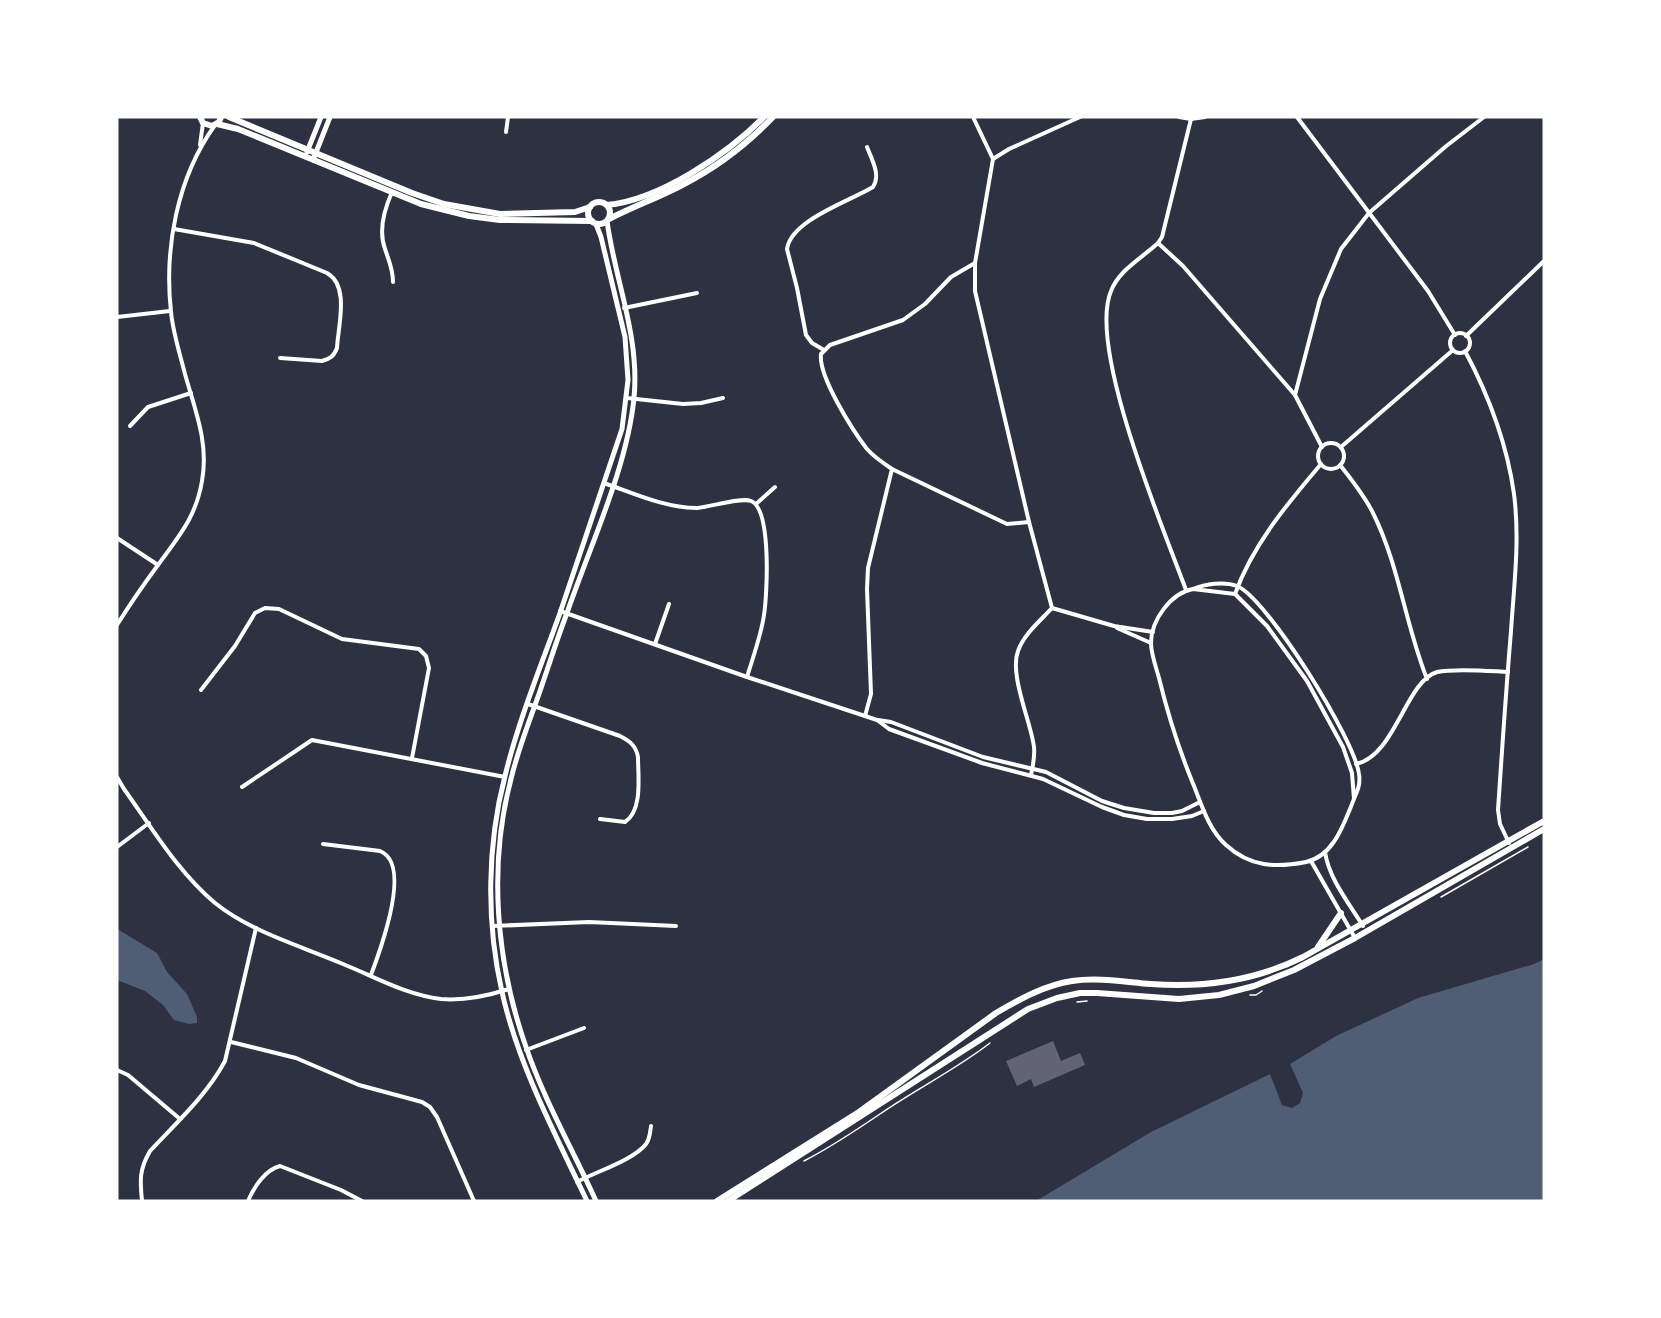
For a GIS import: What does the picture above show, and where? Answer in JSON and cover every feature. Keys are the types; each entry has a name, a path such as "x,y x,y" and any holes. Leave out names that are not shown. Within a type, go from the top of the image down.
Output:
{"main road":[{"path":"216,124 221,117"},
{"path":"229,117 392,192 434,208 488,219 602,224 707,171 737,150 772,117"},
{"path":"315,157 418,195 472,210 500,214 575,212 600,202 607,205 636,199 699,168 745,135 764,117"},
{"path":"202,120 209,125 216,124 238,129 306,153"},
{"path":"607,205 610,212 608,220"},
{"path":"590,207 589,216 593,222"},
{"path":"717,1201 859,1112 996,1013 1032,994 1060,984 1081,980 1186,986 1222,983 1245,979 1278,968 1318,948 1544,821"},
{"path":"728,1201 999,1026 1041,1003 1068,995 1097,993 1175,999 1225,993 1254,986 1294,970 1355,938 1544,829"},
{"path":"1318,948 1341,913"}],"street":[{"path":"306,153 321,117"},
{"path":"315,157 330,117"},
{"path":"506,132 508,117"},
{"path":"973,117 993,159 975,264 975,291 1029,522 1052,608"},
{"path":"993,159 1009,149 1080,117"},
{"path":"1179,117 1191,119 1205,117"},
{"path":"1297,117 1428,291 1455,335"},
{"path":"1295,395 1320,299 1341,249 1368,213 1484,117"},
{"path":"1186,590 1129,432 1107,332 1107,304 1114,284 1127,268 1158,243 1163,232 1191,119"},
{"path":"199,148 202,120"},
{"path":"117,625 185,529 196,507 202,482 205,444 170,311 169,265 174,229 188,175 199,148 216,124"},
{"path":"824,350 812,343 806,335 787,249 788,243 799,229 835,204 873,187 877,180 876,172 867,147"},
{"path":"392,192 382,228 384,248 393,269 393,282"},
{"path":"586,1201 523,1051 502,991 492,854 507,778 528,704 612,486 625,446 634,399 635,361 623,308 608,220"},
{"path":"507,778 535,706 622,429 627,398 627,351 623,308 602,237 593,222"},
{"path":"174,229 254,243 335,278 341,293 335,353 322,361 280,358"},
{"path":"1158,243 1183,266 1295,395 1322,447"},
{"path":"1466,336 1544,261"},
{"path":"975,264 951,277 925,304 903,320 830,345 824,350 821,358 823,371 838,403 864,445 879,461 1007,524 1029,522"},
{"path":"623,308 697,294"},
{"path":"117,317 170,311"},
{"path":"1455,335 1466,336 1470,344 1465,351 1459,353 1453,350 1450,342 1455,335"},
{"path":"1341,447 1453,350"},
{"path":"1465,351 1490,403 1509,466 1514,492 1517,533 1498,810 1500,824 1512,848"},
{"path":"130,426 148,407 191,393"},
{"path":"627,398 693,404 723,398"},
{"path":"1329,443 1341,447 1344,456 1340,465 1332,469 1322,464 1318,456 1322,447 1329,443"},
{"path":"1235,594 1264,537 1280,513 1322,464"},
{"path":"1340,465 1357,486 1382,532 1414,646 1427,679"},
{"path":"865,716 871,694 868,568 892,469"},
{"path":"604,483 657,501 685,507 711,507 739,500 756,504 764,524 766,543 765,614 747,677"},
{"path":"756,504 775,487"},
{"path":"117,538 158,565"},
{"path":"1208,584 1238,586 1256,602 1311,677 1357,764 1360,783 1341,832 1325,852 1311,861 1278,866 1245,859 1226,846 1218,837 1204,812 1170,723 1151,643 1153,632 1169,602 1186,590 1208,584"},
{"path":"1193,589 1235,594 1267,626 1306,681 1343,747 1350,766 1354,799"},
{"path":"655,644 669,604"},
{"path":"201,690 235,646 255,613 265,608 279,609 342,639 419,649 426,656 429,668 412,758"},
{"path":"1052,608 1114,626 1153,632"},
{"path":"1031,775 1033,745 1017,677 1016,658 1018,650 1030,632 1052,608"},
{"path":"563,612 747,677 877,720 891,722 983,757 1046,772 1102,801 1139,812 1182,811 1200,802"},
{"path":"1114,626 1151,643"},
{"path":"1350,766 1366,762 1377,753 1427,679 1436,673 1508,672"},
{"path":"528,704 620,736 632,743 638,757 637,803 633,815 625,822 600,819"},
{"path":"877,720 889,729 982,763 1053,783 1101,807 1124,815 1147,819 1172,819 1204,812"},
{"path":"242,787 312,740 507,778"},
{"path":"117,777 148,823 199,889 217,904 256,928 409,992 444,999 475,998 509,989"},
{"path":"117,847 148,823"},
{"path":"323,844 380,851 386,854 394,866 388,924 371,975"},
{"path":"1325,852 1334,878 1367,931"},
{"path":"1311,861 1355,938"},
{"path":"1325,884 1334,878"},
{"path":"496,926 589,922 676,926"},
{"path":"496,926 523,1051 596,1201"},
{"path":"142,1201 140,1175 143,1163 150,1151 219,1073 225,1061 256,928"},
{"path":"523,1051 584,1028"},
{"path":"231,1042 296,1058 359,1085 416,1100 430,1107 437,1117 474,1201"},
{"path":"117,1070 128,1075 180,1119"},
{"path":"577,1182 614,1165 645,1146 651,1126"},
{"path":"248,1201 268,1172 280,1166 341,1190 362,1201"}],"path":[{"path":"1440,897 1446,896 1530,846"},
{"path":"1249,994 1256,995 1265,988"},
{"path":"1073,1002 1092,1000"},
{"path":"802,1162 965,1062 994,1039"}],"water":[{"path":"117,930 157,953 167,972 187,994 197,1017 197,1023 189,1024 174,1020 163,1005 145,991 117,980"},
{"path":"1544,959 1544,1201 1036,1201 1151,1132 1270,1074 1282,1105 1292,1108 1300,1103 1303,1093 1290,1064 1336,1036 1418,998 1534,964"}],"building":[{"path":"1053,1041 1061,1061 1080,1053 1085,1065 1034,1087 1031,1079 1017,1086 1006,1061"}]}
